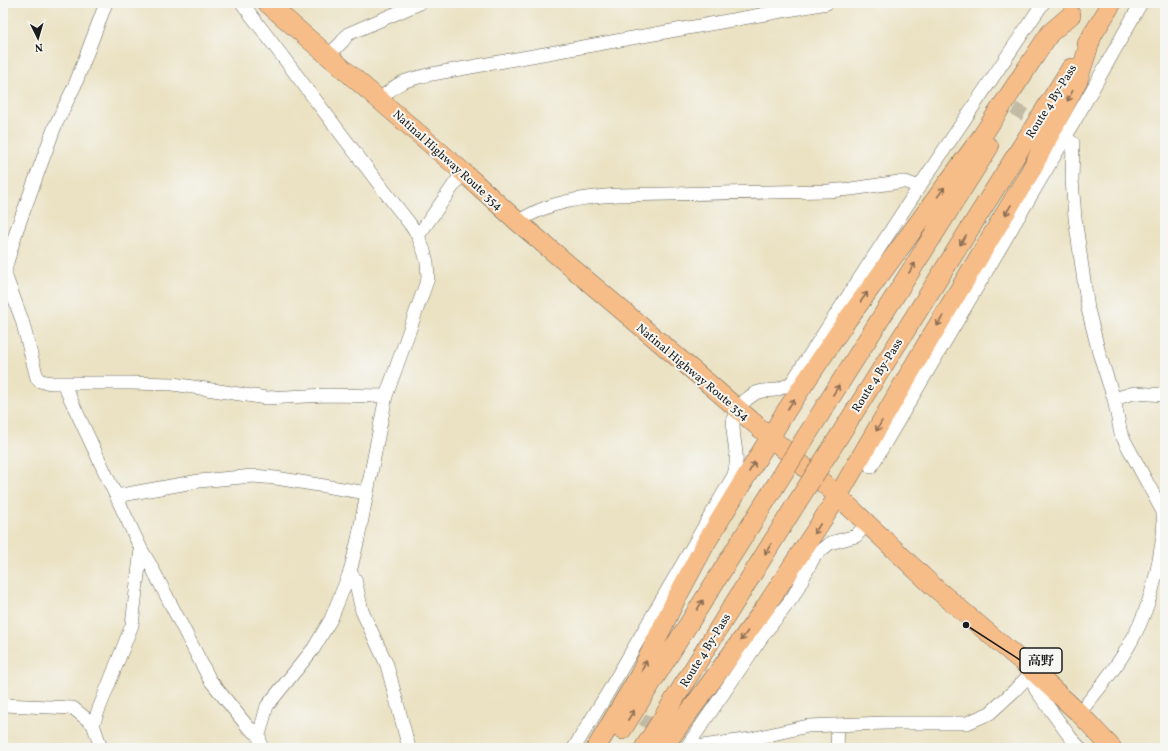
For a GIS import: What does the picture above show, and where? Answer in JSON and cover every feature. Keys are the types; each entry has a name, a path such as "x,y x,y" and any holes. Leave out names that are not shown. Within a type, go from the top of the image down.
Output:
{"highway":[{"name":"Natinal Highway Route 354","path":"267,3 329,55 518,222 838,496 933,586 1033,671 1079,713 1112,748"},
{"name":"Route 4 By-Pass","path":"644,748 830,449 1112,3"},
{"path":"610,748 1075,9"},
{"path":"596,748 639,676 676,599 707,541 771,438 786,411 847,320 982,136 1050,33 1075,9"},
{"path":"680,747 764,609 838,496 920,355 1030,172 1078,80 1093,33"}],"street":[{"path":"106,3 75,85 55,126 4,265 6,277 22,320 37,378 40,381 52,383 172,384 266,398 327,395 386,396"},
{"path":"242,3 418,236 427,262 428,278 386,396 358,539 350,572 331,619 314,648 267,706 260,742"},
{"path":"329,55 348,34 420,3"},
{"path":"574,748 611,697 642,631 734,475 736,460 732,422 738,409 758,391 774,390 785,387 792,382 919,187 1043,3"},
{"path":"871,467 1141,3"},
{"path":"380,100 390,89 402,81 432,74 820,4"},
{"path":"984,92 997,99"},
{"path":"1062,137 1073,143 1072,180 1075,218 1088,309 1099,353 1114,399 1121,434 1163,512 1165,524 1156,579 1150,602 1135,636 1122,659 1105,683 1079,713"},
{"path":"418,236 463,172"},
{"path":"518,222 528,214 587,197 618,195 828,191 899,182 906,182 919,187"},
{"path":"63,383 141,549 210,680 260,742"},
{"path":"1114,399 1134,393 1165,395"},
{"path":"116,496 199,482 253,476 276,478 367,493"},
{"path":"680,747 793,597 815,555 830,544 856,536 867,523"},
{"path":"92,724 132,625 141,549"},
{"path":"350,572 355,579 362,611 387,665 409,748"},
{"path":"680,747 751,739 808,726 885,723 967,723 990,713 1033,671"},
{"path":"1033,671 1033,683 1036,690 1070,737 1080,748"},
{"path":"3,705 73,708 92,724 101,748"},
{"path":"837,748 838,725"}],"tunnel":[{"path":"997,99 1044,126"},
{"path":"627,708 663,733"}],"place":[{"name":"高野","path":"966,625"}]}
